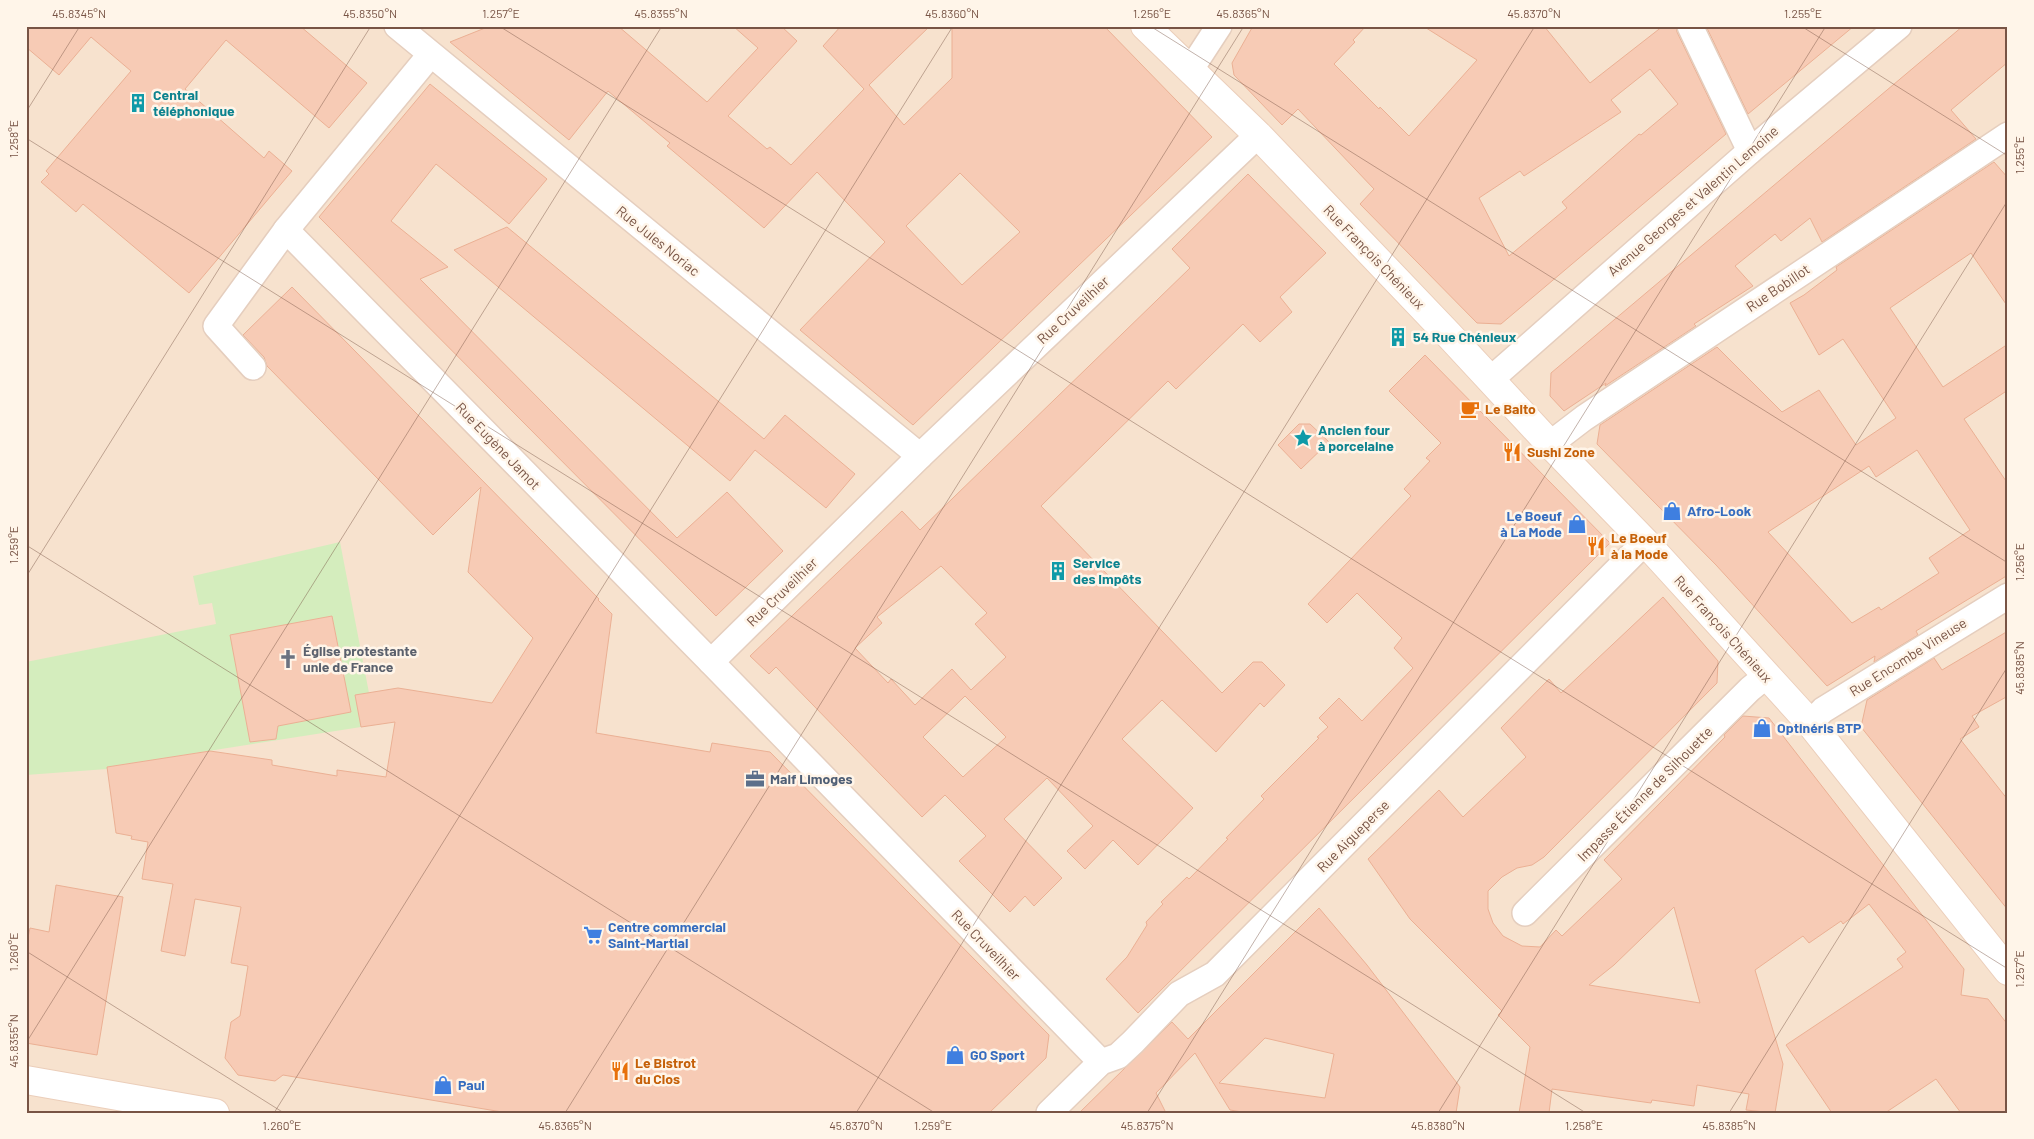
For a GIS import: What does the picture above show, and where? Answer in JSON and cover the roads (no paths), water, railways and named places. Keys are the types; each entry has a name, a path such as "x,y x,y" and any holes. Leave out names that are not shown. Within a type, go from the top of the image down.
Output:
{"main road":[{"name":"Rue François Chénieux","path":"1145,26 1258,135 1645,542 1810,722 2008,971"},
{"path":"26,1080 215,1113"}],"street":[{"path":"1191,69 1219,26"},
{"path":"1690,26 1750,151"},
{"name":"Avenue Georges et Valentin Lemoine","path":"1490,380 1750,151 1899,26"},
{"name":"Rue Jules Noriac","path":"408,30 430,55 920,456"},
{"path":"253,367 216,326 286,230 430,55"},
{"name":"Rue Cruveilhier","path":"1101,1062 710,662 920,456 1258,135"},
{"name":"Rue Bobillot","path":"1550,444 1584,418 2008,135"},
{"name":"Rue Eugène Jamot","path":"286,230 710,662"},
{"name":"Rue Aigueperse","path":"1049,1113 1101,1062 1118,1056 1179,994 1216,974 1645,542"},
{"name":"Rue Encombe Vineuse","path":"1810,722 1823,710 2008,596"},
{"name":"Impasse Étienne de Silhouette","path":"1525,913 1750,689 1766,676"}],"place":[{"name":"Central téléphonique","path":"138,103"},
{"name":"54 Rue Chénieux","path":"1398,337"},
{"name":"Le Balto","path":"1470,409"},
{"name":"Ancien four à porcelaine","path":"1303,438"},
{"name":"Sushi Zone","path":"1512,452"},
{"name":"Afro-Look","path":"1672,511"},
{"name":"Le Boeuf à La Mode","path":"1577,524"},
{"name":"Le Boeuf à la Mode","path":"1596,546"},
{"name":"Service des Impôts","path":"1058,571"},
{"name":"Église protestante unie de France","path":"288,659"},
{"name":"Optinéris BTP","path":"1762,728"},
{"name":"Maif Limoges","path":"755,779"},
{"name":"Centre commercial Saint-Martial","path":"593,935"},
{"name":"GO Sport","path":"955,1055"},
{"name":"Le Bistrot du Clos","path":"620,1071"},
{"name":"Paul","path":"443,1085"}]}
